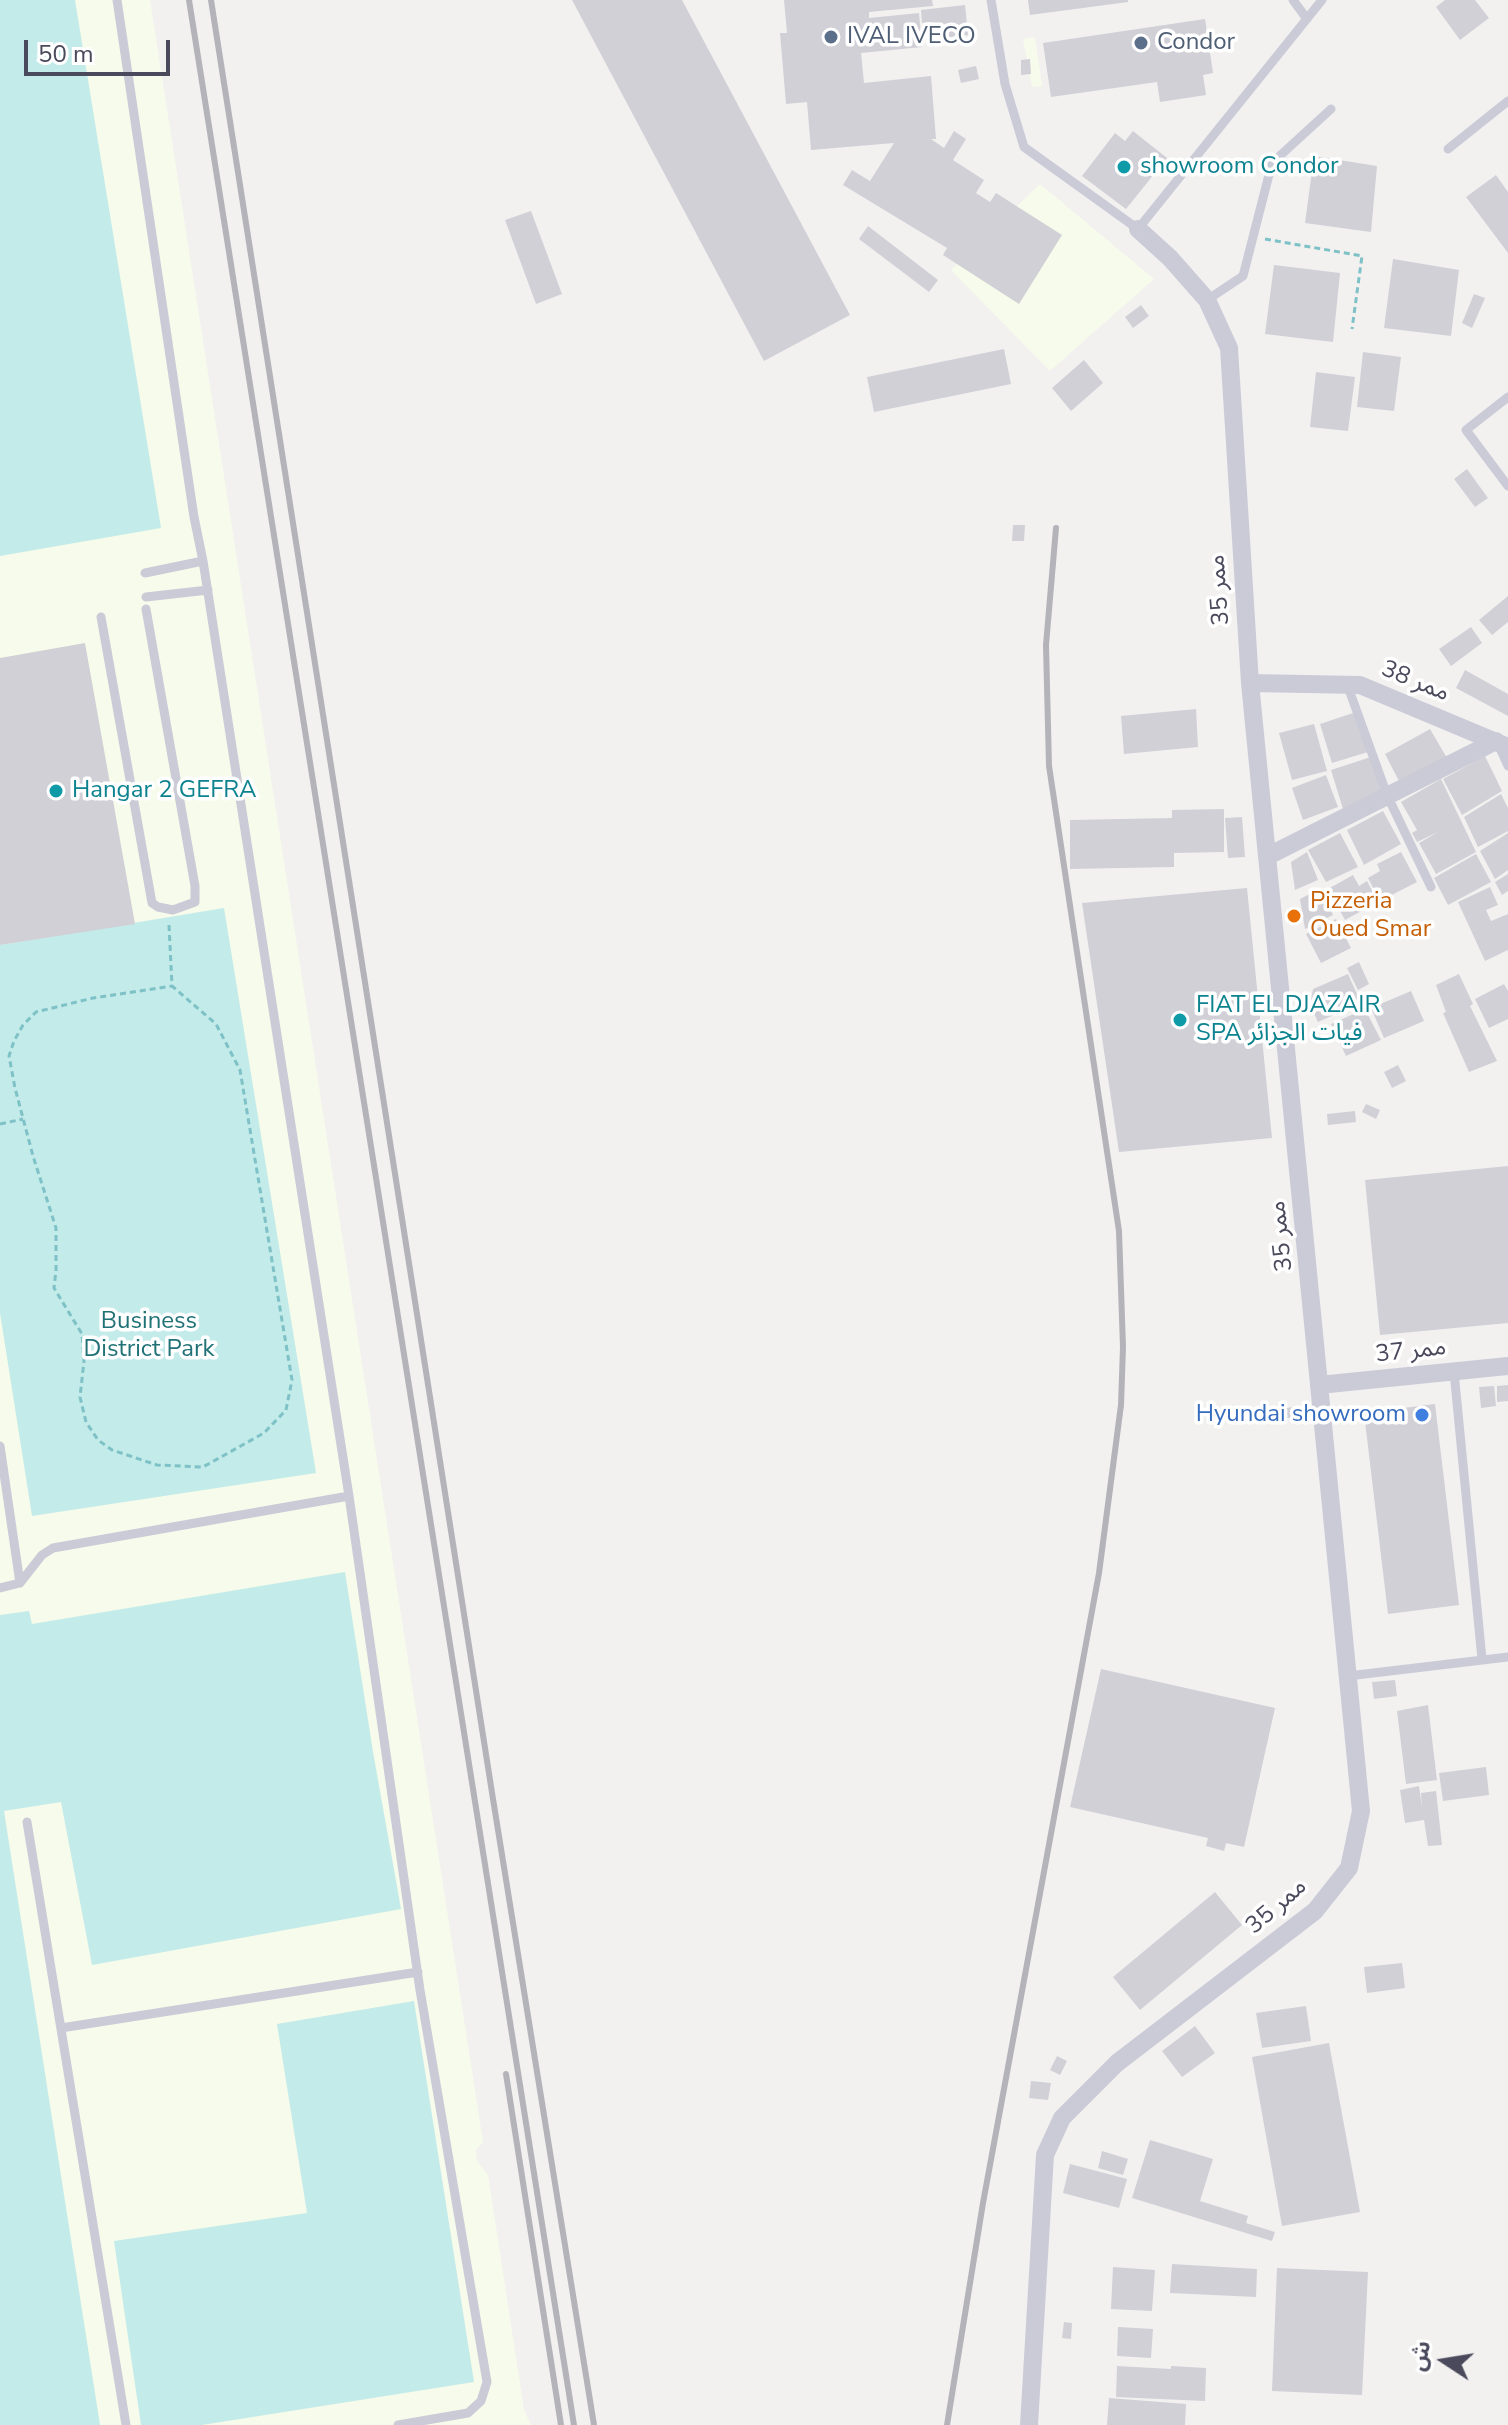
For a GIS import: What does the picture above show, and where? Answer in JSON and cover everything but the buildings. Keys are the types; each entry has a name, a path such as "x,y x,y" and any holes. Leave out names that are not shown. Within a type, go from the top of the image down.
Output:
{"street":[{"name":"ممر 35","path":"1029,2425 1045,2155 1062,2118 1117,2063 1315,1911 1349,1868 1361,1811 1250,683 1229,348 1207,300 1170,258 1138,229"},
{"name":"ممر 38","path":"1250,683 1360,685 1502,744"},
{"path":"1268,856 1387,795 1502,744"},
{"name":"ممر 37","path":"1319,1385 1508,1366"}],"lane":[{"path":"117,0 194,517 208,590 349,1496 418,1972 487,2382 481,2401 468,2413 398,2425"},
{"name":"ممر 35","path":"991,0 1005,84 1024,147 1138,229"},
{"path":"1293,0 1307,19"},
{"path":"1138,229 1322,0"},
{"path":"1448,149 1508,101"},
{"path":"1207,300 1243,276 1272,163 1331,109"},
{"path":"1508,397 1466,430 1508,486"},
{"path":"145,573 203,561"},
{"path":"146,597 208,590"},
{"path":"101,617 152,903 173,910 195,902 195,886 146,609"},
{"path":"1347,684 1387,795 1431,887"},
{"path":"1502,744 1508,766"},
{"path":"1454,1372 1482,1659"},
{"path":"0,1446 20,1583"},
{"path":"0,1588 20,1583 42,1555 53,1548 349,1496"},
{"path":"1348,1676 1508,1657"},
{"path":"27,1822 126,2425"},
{"path":"61,2028 418,1972"}],"path":[{"path":"1253,237 1362,256 1352,329"},
{"path":"169,909 172,986 216,1024 240,1070 292,1380 286,1410 264,1433 203,1467 157,1465 112,1450 98,1440 86,1422 80,1397 84,1361 82,1334 54,1288 56,1228 23,1119 9,1056 23,1025 36,1012 93,998 172,986"},
{"path":"0,1124 23,1119"}],"shaded area":[{"path":"0,0 150,0 483,2142 476,2150 477,2161 488,2175 524,2410 531,2425 0,2425"},
{"path":"1035,37 1042,86 1032,87 1023,39"},
{"path":"1040,184 1154,279 1050,371 951,270"}],"green space":[{"path":"0,0 75,0 161,528 0,556"},
{"name":"Business District Park","path":"224,908 316,1473 32,1516 0,1313 0,945"},
{"path":"345,1572 401,1909 92,1965 61,1802 4,1811 100,2425 0,2425 0,1615 29,1611 32,1624"},
{"path":"414,2001 474,2382 202,2425 141,2425 114,2241 307,2213 277,2024"}],"railway":[{"path":"189,0 574,2425"},
{"path":"211,0 594,2425"},
{"path":"947,2425 983,2203 1099,1573 1121,1405 1123,1347 1119,1231 1049,766 1046,645 1056,528"},
{"path":"506,2074 561,2425"}],"place":[{"name":"IVAL IVECO","path":"831,37"},
{"name":"Condor","path":"1141,43"},
{"name":"showroom Condor","path":"1124,167"},
{"name":"Hangar 2 GEFRA","path":"56,791"},
{"name":"Pizzeria Oued Smar","path":"1294,916"},
{"name":"FIAT EL DJAZAIR SPA فيات الجزائر","path":"1180,1020"},
{"name":"Hyundai showroom","path":"1422,1415"}]}
